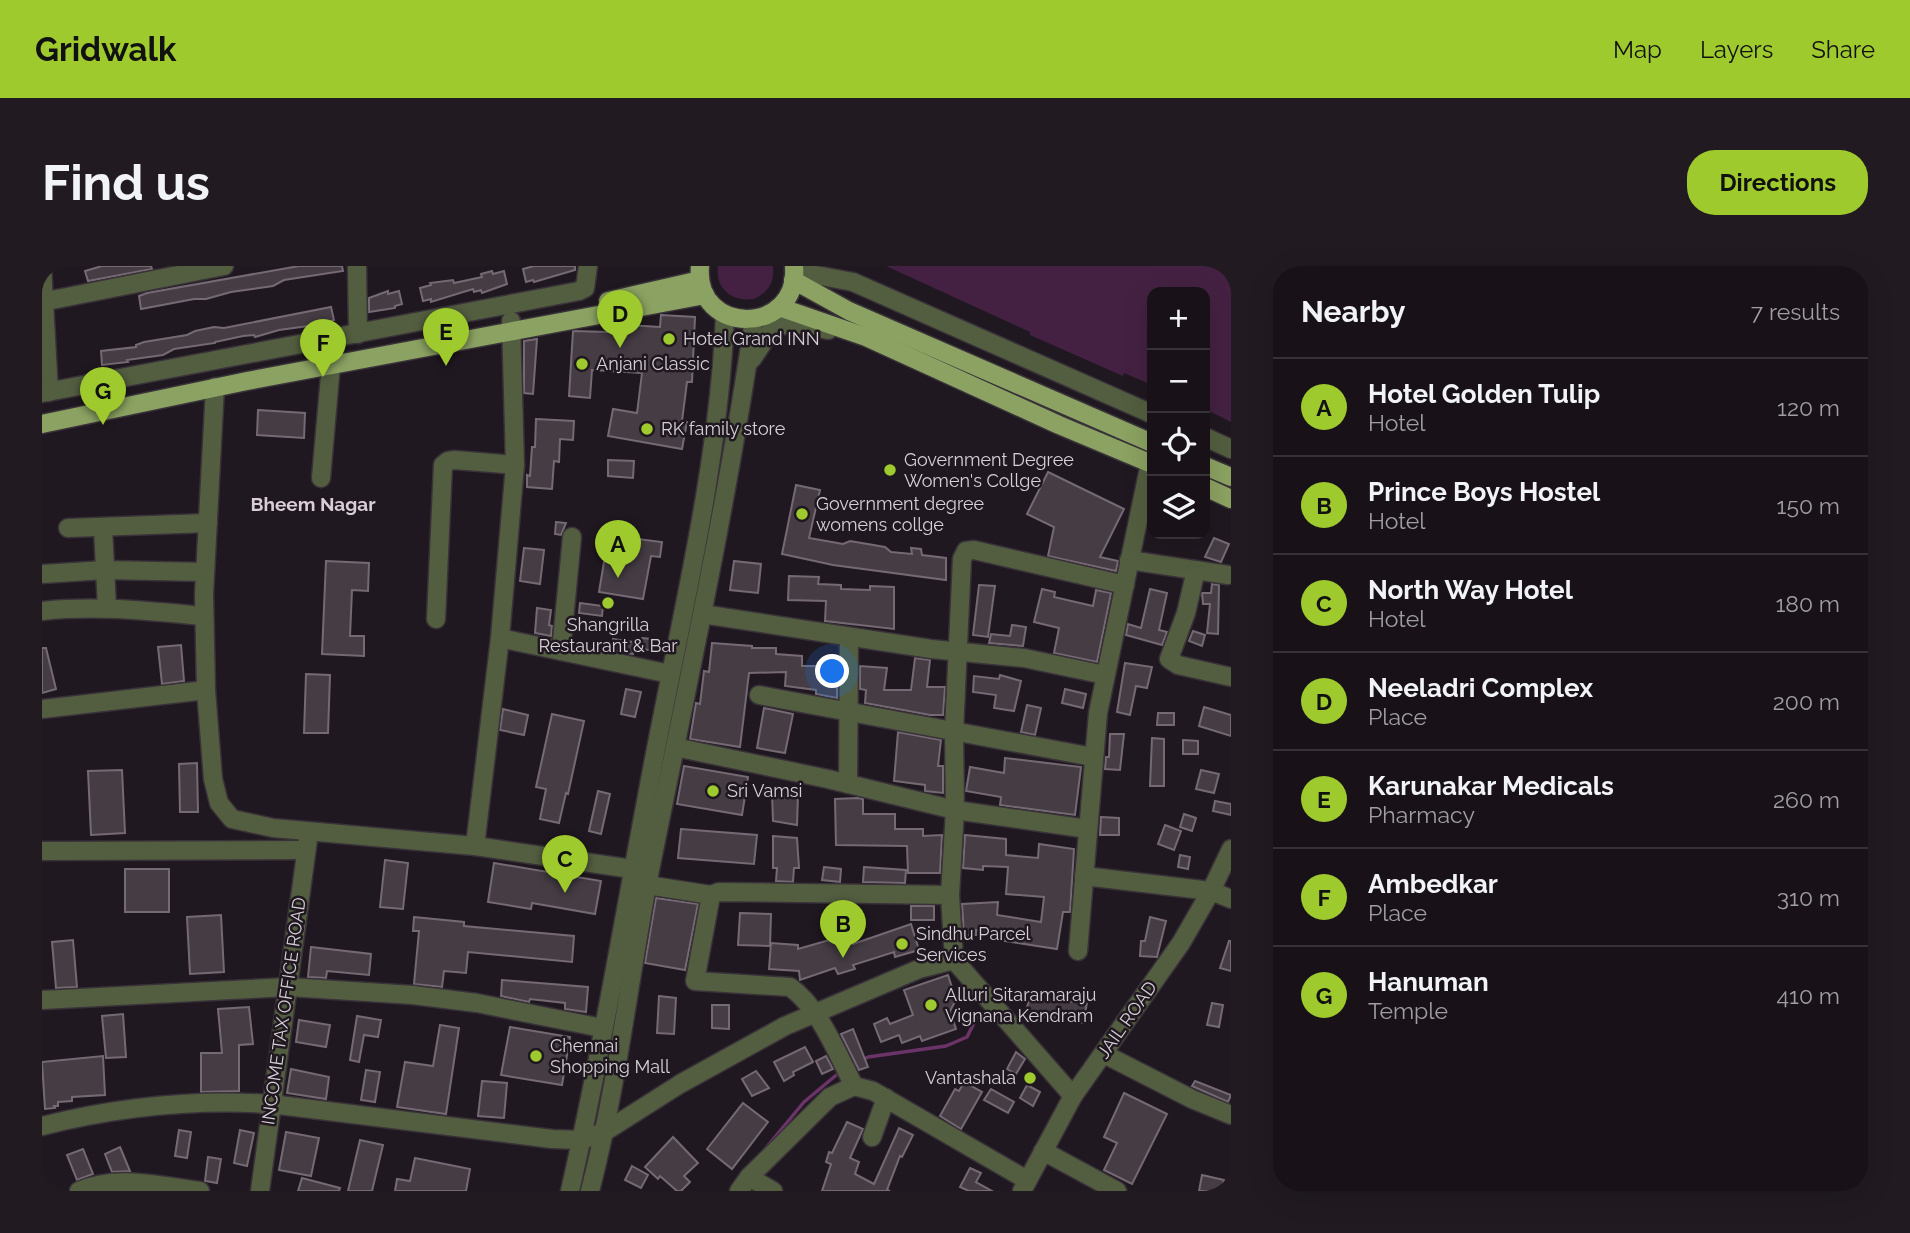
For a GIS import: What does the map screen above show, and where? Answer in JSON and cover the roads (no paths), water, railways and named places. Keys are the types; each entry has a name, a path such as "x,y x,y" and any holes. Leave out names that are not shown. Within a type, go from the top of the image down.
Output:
{"main road":[{"path":"42,424 511,326 701,280 714,306 725,315 754,319 767,315 788,297 794,273 849,311 1147,441"},
{"path":"779,307 866,337 1033,414 1147,461"},
{"path":"42,413 511,326"},
{"path":"1210,468 1231,477"},
{"path":"1210,489 1231,499"}],"street":[{"path":"42,266 46,392 579,291 585,288 588,266"},
{"path":"43,302 224,266"},
{"path":"357,266 358,334"},
{"path":"794,273 853,282 1150,413"},
{"path":"570,1191 670,674 702,527 722,384 725,315"},
{"path":"590,1191 606,1131 648,885 729,473 754,319"},
{"path":"747,368 774,326 795,324 866,337"},
{"path":"475,846 500,638 514,465 511,326"},
{"path":"321,478 331,365"},
{"path":"215,387 203,616 213,779 219,803 232,819 308,841"},
{"path":"1210,439 1231,449"},
{"path":"436,619 443,465 455,460 514,465"},
{"path":"1078,951 1093,757 1105,675 1148,476"},
{"path":"68,528 208,523"},
{"path":"103,528 107,608"},
{"path":"561,651 572,537"},
{"path":"1073,1096 954,960 950,895 962,559 966,551 974,550 1125,585"},
{"path":"1129,560 1228,575"},
{"path":"42,574 105,570 205,572"},
{"path":"1196,570 1186,613 1169,659 1178,665 1231,677"},
{"path":"42,611 107,608 203,616"},
{"path":"702,614 849,637 1024,658 1105,675"},
{"path":"848,784 849,637"},
{"path":"500,638 670,674"},
{"path":"42,709 206,690"},
{"path":"759,695 1093,757"},
{"path":"675,747 955,810 1088,829"},
{"path":"42,852 308,841 475,846 632,869"},
{"name":"INCOME TAX OFFICE ROAD","path":"260,1191 308,841"},
{"name":"JAIL ROAD","path":"1025,1186 1073,1096 1181,943 1231,849"},
{"path":"1084,876 1211,891 1231,899"},
{"path":"648,885 711,895 719,892 950,895"},
{"path":"711,895 695,981 785,985 795,990 813,1013 854,1086"},
{"path":"42,1126 111,1111 191,1102 271,1104 552,1139 582,1140 606,1131 692,1077 813,1013 919,969 954,960"},
{"path":"42,1000 289,987 425,996 477,1003 603,1028"},
{"path":"1104,1054 1192,1099 1231,1115"},
{"path":"744,1184 830,1097 854,1086 863,1087 886,1098 1025,1186"},
{"path":"872,1137 886,1098"},
{"path":"1043,1151 1117,1191"},
{"path":"79,1191 105,1182 121,1181 200,1191"},
{"path":"744,1184 773,1191"}],"waterway":[{"path":"850,1066 868,1057 946,1046 967,1037 977,1017"},
{"path":"765,1149 804,1102 840,1072"}],"place":[{"name":"Hotel Grand INN","path":"669,339"},
{"name":"Neeladri Complex","path":"620,348"},
{"name":"Anjani Classic","path":"582,364"},
{"name":"Karunakar Medicals","path":"446,366"},
{"name":"Ambedkar","path":"323,377"},
{"name":"Hanuman","path":"103,425"},
{"name":"RK family store","path":"647,429"},
{"name":"Government Degree Women's Collge","path":"890,470"},
{"name":"Government degree womens collge","path":"802,514"},
{"name":"Hotel Golden Tulip","path":"618,578"},
{"name":"Shangrilla Restaurant & Bar","path":"608,603"},
{"name":"Sri Vamsi","path":"713,791"},
{"name":"North Way Hotel","path":"565,893"},
{"name":"Sindhu Parcel Services","path":"902,944"},
{"name":"Prince Boys Hostel","path":"843,958"},
{"name":"Alluri Sitaramaraju Vignana Kendram","path":"931,1005"},
{"name":"Chennai Shopping Mall","path":"536,1056"},
{"name":"Vantashala","path":"1030,1078"}],"district":[{"name":"Bheem Nagar","path":"313,504"}]}
